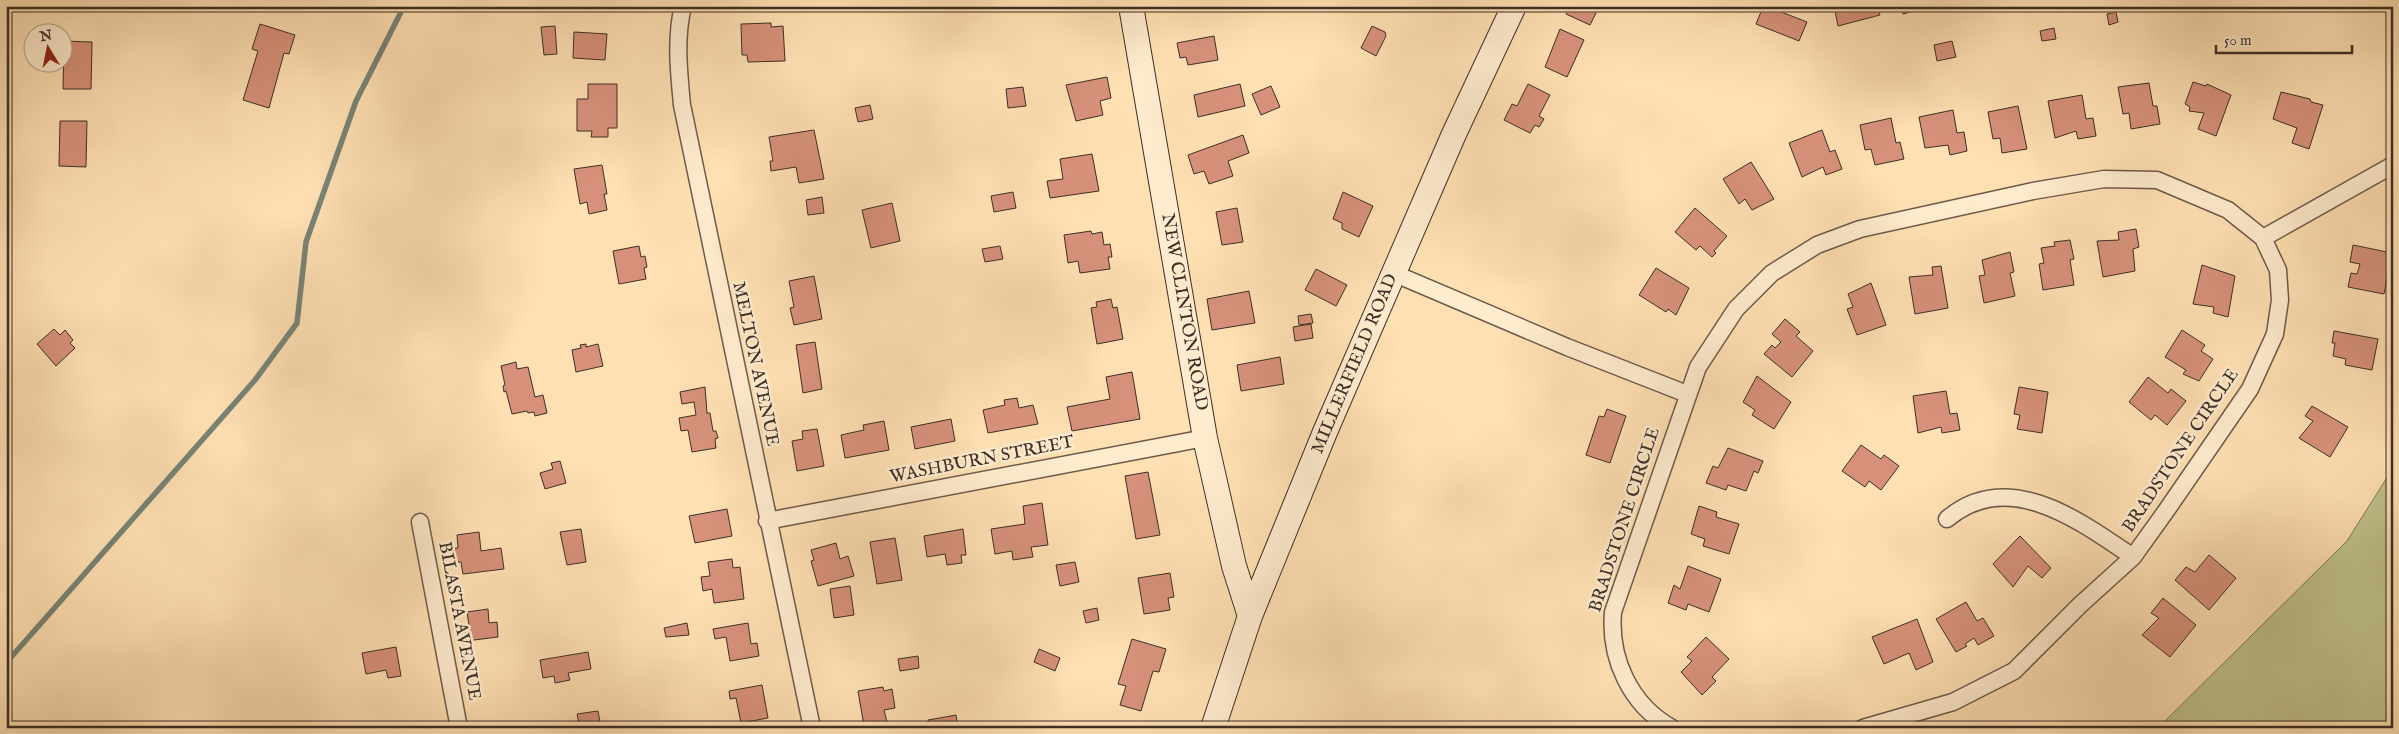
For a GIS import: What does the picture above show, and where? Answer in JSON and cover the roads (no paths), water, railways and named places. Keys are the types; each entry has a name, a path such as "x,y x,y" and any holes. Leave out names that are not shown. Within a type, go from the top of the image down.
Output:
{"main road":[{"name":"NEW CLINTON ROAD","path":"1131,6 1205,438 1234,566 1250,616"},
{"name":"MILLERFIELD ROAD","path":"1213,728 1250,616 1393,274 1514,6"}],"street":[{"name":"MELTON AVENUE","path":"683,6 678,66 682,105 767,521 812,728"},
{"path":"2263,238 2393,165"},
{"name":"BRADSTONE CIRCLE","path":"1672,728 1660,722 1636,697 1618,662 1612,628 1613,612 1698,367 1716,336 1736,309 1757,286 1772,273 1817,245 1860,229 2033,191 2104,179 2157,180 2228,210 2263,238 2278,270 2280,300 2275,334 2250,390 2133,557 2080,605 2014,671 1954,702 1863,728"},
{"path":"1393,274 1567,347 1688,394"},
{"name":"WASHBURN STREET","path":"767,521 1205,438"},
{"path":"1947,519 1960,508 1984,499 2010,497 2037,503 2085,525 2133,557"},
{"name":"BILASTA AVENUE","path":"420,522 460,728"}],"waterway":[{"path":"6,663 255,380 297,323 306,242 356,101 404,6"}]}
